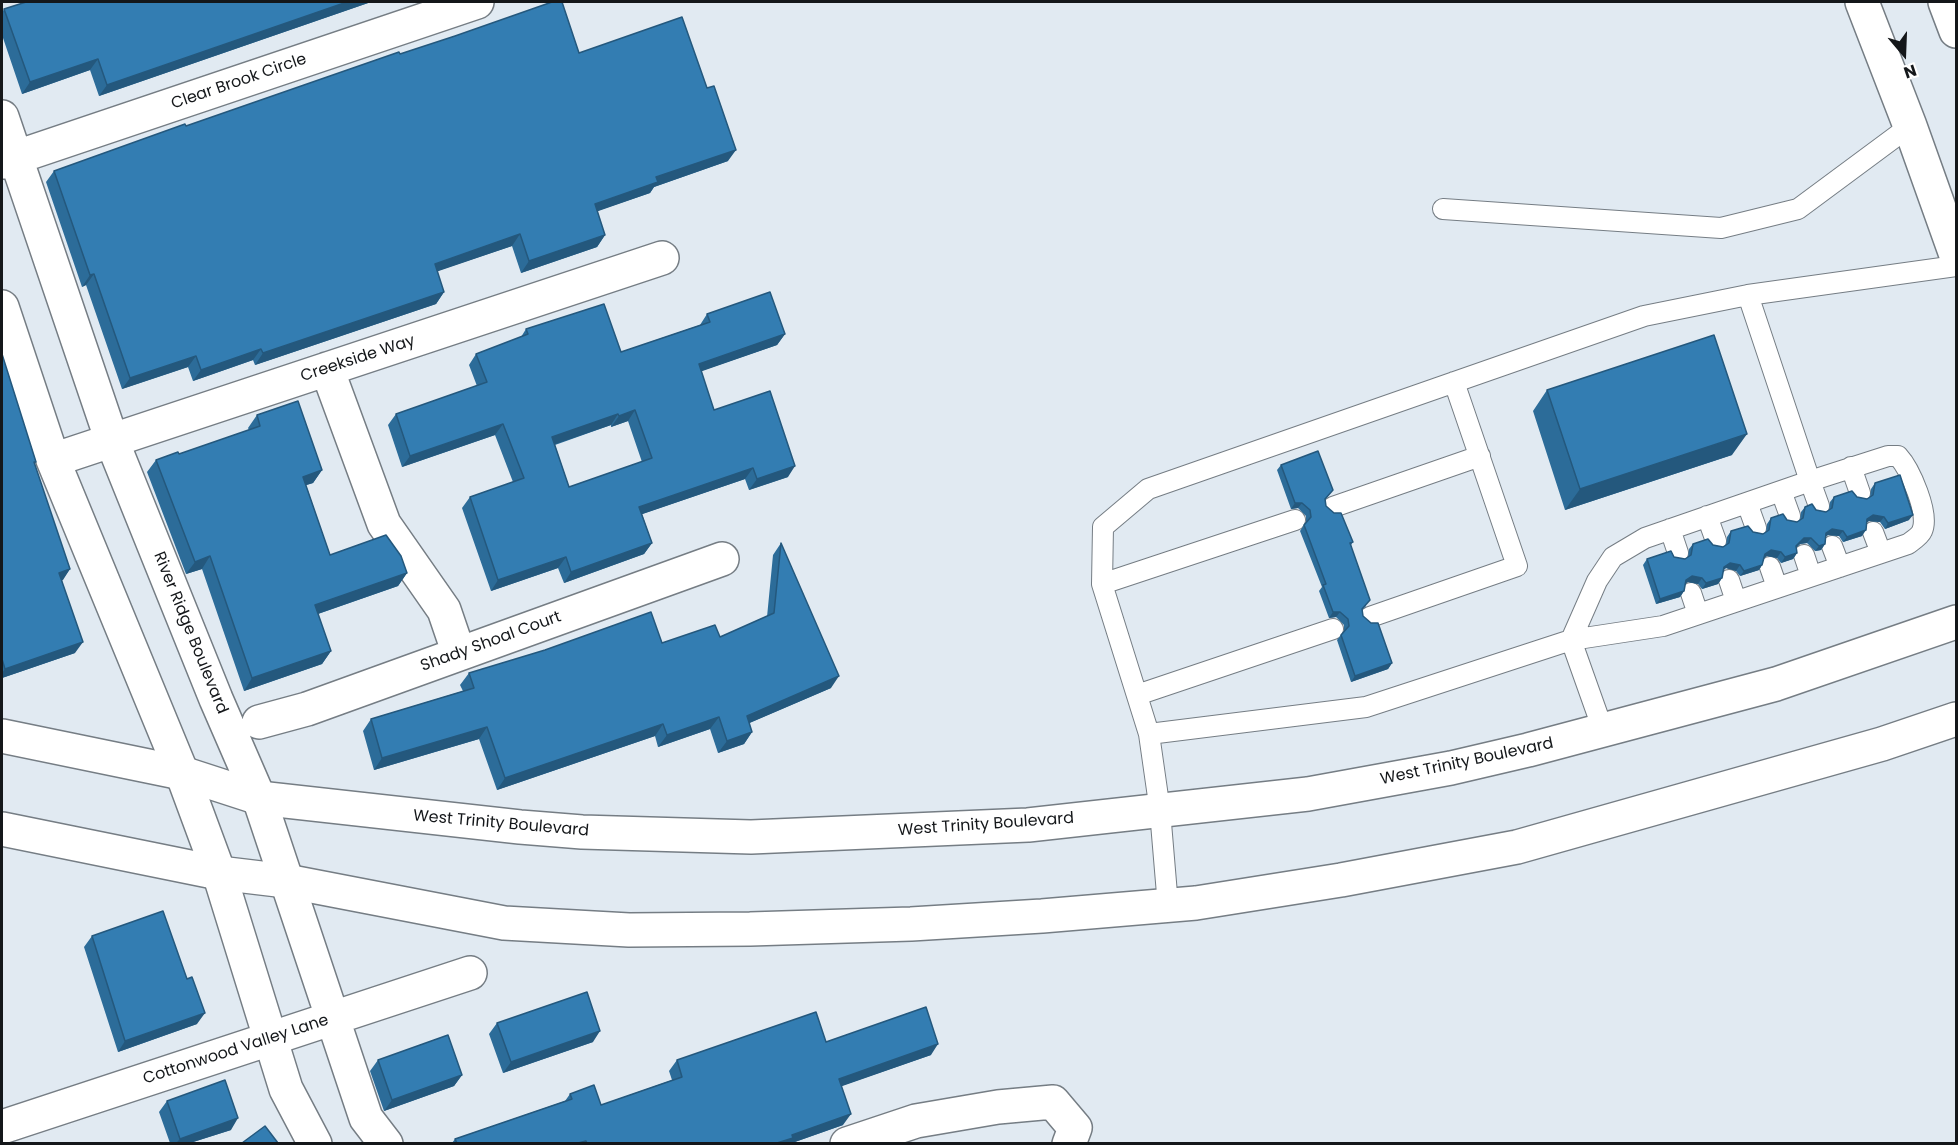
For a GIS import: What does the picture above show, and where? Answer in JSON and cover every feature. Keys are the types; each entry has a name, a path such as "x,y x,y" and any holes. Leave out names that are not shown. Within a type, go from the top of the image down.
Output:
{"street":[{"name":"Clear Brook Circle","path":"9,160 477,2"},
{"path":"1862,2 1910,126 1956,255"},
{"path":"1946,2 1956,31"},
{"name":"River Ridge Boulevard","path":"2,117 9,160 112,441 216,699 260,798 366,1118 386,1143"},
{"name":"Creekside Way","path":"53,460 662,258"},
{"path":"2,306 53,460 182,773 219,873 286,1089 315,1143"},
{"path":"327,369 384,524 444,610 459,654"},
{"name":"Shady Shoal Court","path":"259,722 307,709 722,560"},
{"name":"West Trinity Boulevard","path":"2,736 182,773 260,798 520,828 751,837 1028,825 1308,794 1462,765 1528,750 1776,684 1956,622"},
{"path":"2,829 219,873 286,881 504,923 628,930 911,924 1168,906 1306,886 1517,846 1882,744 1956,719"},
{"name":"Cottonwood Valley Lane","path":"2,1127 470,973"},
{"path":"847,1143 916,1120 998,1107 1053,1102 1075,1128 1069,1143"}],"lane":[{"path":"1443,208 1720,228 1798,209 1910,126"},
{"path":"1168,906 1160,811 1149,734 1102,584 1103,527 1148,489 1644,316 1748,295 1956,266"},
{"path":"1748,295 1819,506"},
{"path":"1370,617 1517,566 1454,382"},
{"path":"1333,507 1479,456"},
{"path":"1149,734 1366,707 1571,640 1663,626 1908,544 1922,532 1925,516 1907,465 1898,456 1888,456 1851,467 1645,538 1613,557 1597,582 1571,640 1603,730"},
{"path":"1851,467 1860,493"},
{"path":"1781,491 1790,516"},
{"path":"1747,503 1756,528"},
{"path":"1707,516 1716,541"},
{"path":"1102,584 1295,520"},
{"path":"1670,529 1678,553"},
{"path":"1873,532 1881,553"},
{"path":"1832,546 1840,567"},
{"path":"1804,555 1811,576"},
{"path":"1770,567 1777,587"},
{"path":"1728,580 1736,601"},
{"path":"1691,593 1698,614"},
{"path":"1137,695 1333,629"}],"building":[{"path":"26,2 347,2 107,85 98,59 30,82 4,9"},
{"path":"552,2 562,2 579,53 682,17 707,88 714,86 736,150 656,177 658,182 595,204 605,235 529,261 520,234 435,264 444,292 263,353 261,349 201,370 196,356 130,378 94,274 90,275 54,171 185,124 186,126"},
{"path":"770,292 785,334 699,364 714,410 770,391 795,466 757,479 753,468 639,507 652,543 571,572 566,557 498,580 470,497 524,478 503,424 410,456 396,414 487,382 476,354 528,334 526,329 604,304 621,352 710,322 707,314","holes":["635,410 652,458 569,487 552,437"]},
{"path":"1714,335 1747,434 1580,489 1547,390"},
{"path":"2,354 36,462 34,462 70,569 59,573 83,642 5,669 2,659"},
{"path":"298,401 322,470 303,477 330,555 386,535 401,556 407,573 315,605 331,651 252,678 210,556 195,562 156,460 260,426 257,415"},
{"path":"1318,451 1333,490 1325,499 1326,506 1334,513 1341,513 1353,542 1350,543 1370,600 1362,609 1363,616 1371,623 1378,623 1392,663 1355,676 1341,635 1349,626 1348,619 1340,612 1333,612 1323,585 1326,584 1304,525 1311,517 1310,510 1302,503 1295,503 1281,465"},
{"path":"1900,475 1913,515 1888,523 1884,517 1873,515 1867,519 1866,530 1847,537 1843,531 1832,529 1826,533 1825,544 1819,546 1811,538 1804,538 1796,546 1797,553 1785,557 1781,552 1771,550 1765,554 1762,565 1744,571 1740,565 1730,563 1724,567 1722,578 1706,583 1702,578 1692,576 1686,580 1684,591 1660,599 1647,559 1671,551 1674,557 1685,559 1691,555 1693,544 1708,539 1713,545 1723,547 1729,543 1731,531 1748,526 1753,532 1763,534 1769,530 1771,518 1783,514 1787,520 1797,522 1803,518 1805,507 1812,504 1816,510 1826,512 1832,508 1834,497 1852,491 1857,497 1867,499 1873,495 1875,483"},
{"path":"781,543 839,676 747,716 752,732 727,741 719,717 667,735 663,724 505,778 487,727 382,758 371,719 474,688 469,673 545,650 651,612 662,643 715,625 720,637 774,613"},
{"path":"163,911 187,979 192,977 205,1013 125,1041 92,936"},
{"path":"587,992 600,1031 511,1062 497,1023"},
{"path":"926,1007 938,1044 839,1079 851,1114 792,1135 793,1138 777,1143 587,1143 586,1141 578,1143 457,1143 455,1139 572,1099 570,1094 594,1085 601,1105 682,1077 677,1060 816,1012 826,1042"},
{"path":"448,1035 462,1075 392,1100 378,1060"},
{"path":"225,1080 238,1118 180,1139 167,1101"},
{"path":"265,1126 278,1143 242,1143"}]}
